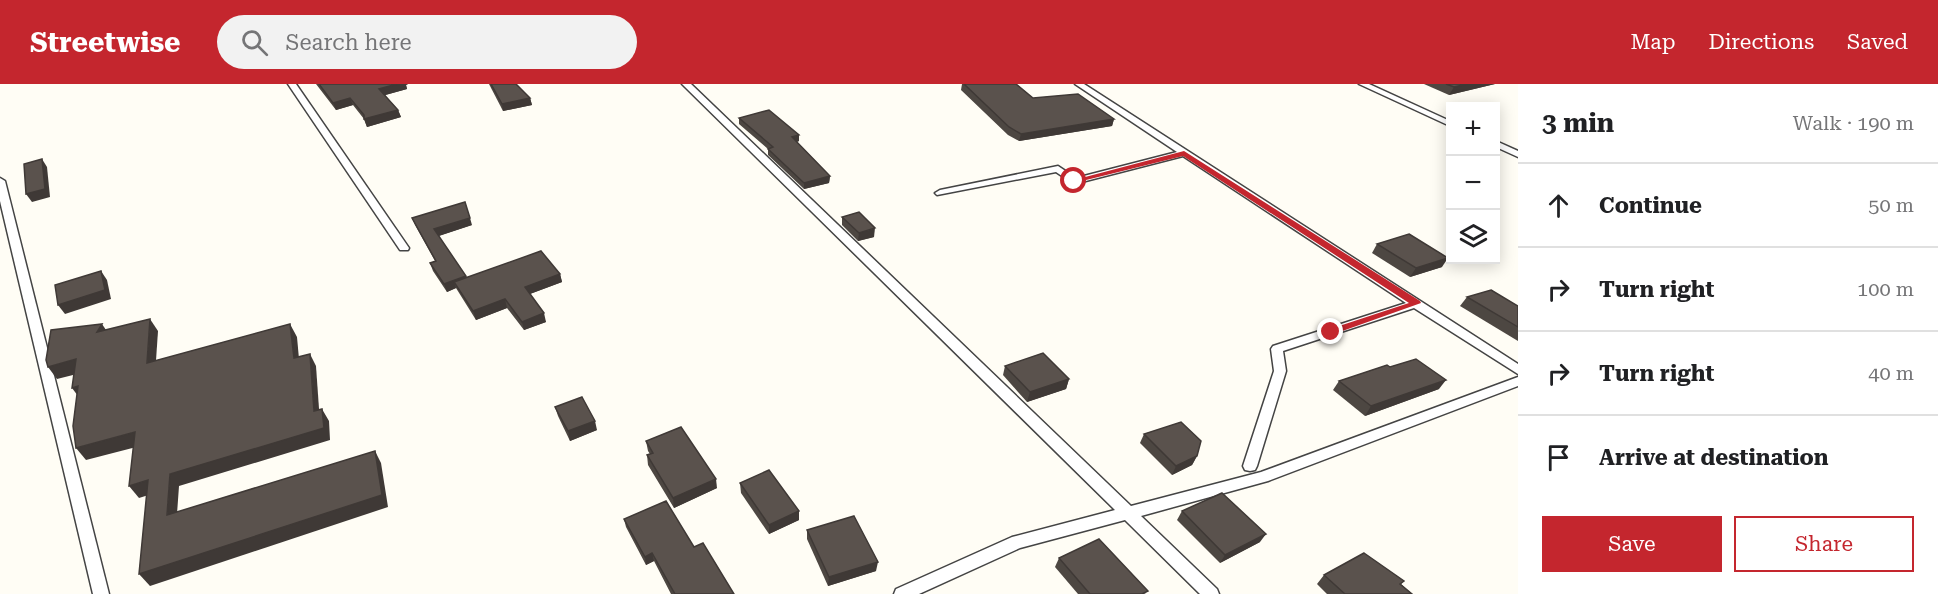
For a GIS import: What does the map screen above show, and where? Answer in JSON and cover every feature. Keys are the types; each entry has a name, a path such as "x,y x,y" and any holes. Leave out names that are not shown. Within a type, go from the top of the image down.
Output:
{"lane":[{"path":"292,84 404,248"},
{"path":"686,84 1211,594"},
{"path":"1079,84 1518,370"},
{"path":"1362,84 1446,122"},
{"path":"1500,146 1518,154"},
{"path":"940,193 1058,169 1074,181 1184,153"},
{"path":"0,181 101,594"},
{"path":"1250,466 1280,371 1277,349 1417,303"},
{"path":"902,594 1017,542 1263,477 1518,381"}],"building":[{"path":"319,84 397,84 379,89 398,110 364,119 364,115 350,98 333,103"},
{"path":"491,84 516,84 530,98 502,104"},
{"path":"964,84 1016,84 1033,98 1078,94 1114,119 1021,134 1009,127"},
{"path":"1446,84 1467,84 1454,87"},
{"path":"769,110 799,135 792,137 830,176 804,183 768,149 773,147 739,118"},
{"path":"42,159 45,189 26,194 24,164"},
{"path":"465,202 470,218 434,229 466,276 444,284 430,263 436,261 412,218"},
{"path":"859,212 875,228 859,233 842,217"},
{"path":"1409,234 1446,259 1416,268 1377,244"},
{"path":"541,251 560,274 525,287 544,313 522,322 505,299 473,311 454,282"},
{"path":"101,271 105,290 58,305 55,285"},
{"path":"1491,290 1518,306 1518,327 1467,297"},
{"path":"150,319 147,363 290,324 294,358 310,354 314,411 322,409 324,428 170,474 167,515 375,451 382,495 139,574 148,480 129,486 135,432 76,448 73,426 78,386 72,388 76,359 48,367 46,360 51,330 102,324 97,332"},
{"path":"1043,353 1069,379 1030,392 1005,366"},
{"path":"1416,359 1446,380 1371,406 1339,381 1387,365 1390,367"},
{"path":"582,397 595,421 568,431 555,407"},
{"path":"1181,422 1201,441 1197,456 1176,466 1144,434"},
{"path":"681,427 716,479 673,498 647,455 653,453 646,441"},
{"path":"769,470 799,511 769,525 740,483"},
{"path":"1222,493 1266,534 1225,555 1182,511"},
{"path":"666,501 694,547 703,543 734,594 675,594 652,553 645,557 624,519"},
{"path":"854,516 878,562 829,577 807,530"},
{"path":"1099,539 1148,591 1142,594 1090,594 1059,558"},
{"path":"1364,553 1404,581 1400,584 1412,594 1345,594 1324,575"}],"route":[{"path":"1074,181 1184,153 1417,303 1331,332"}]}
